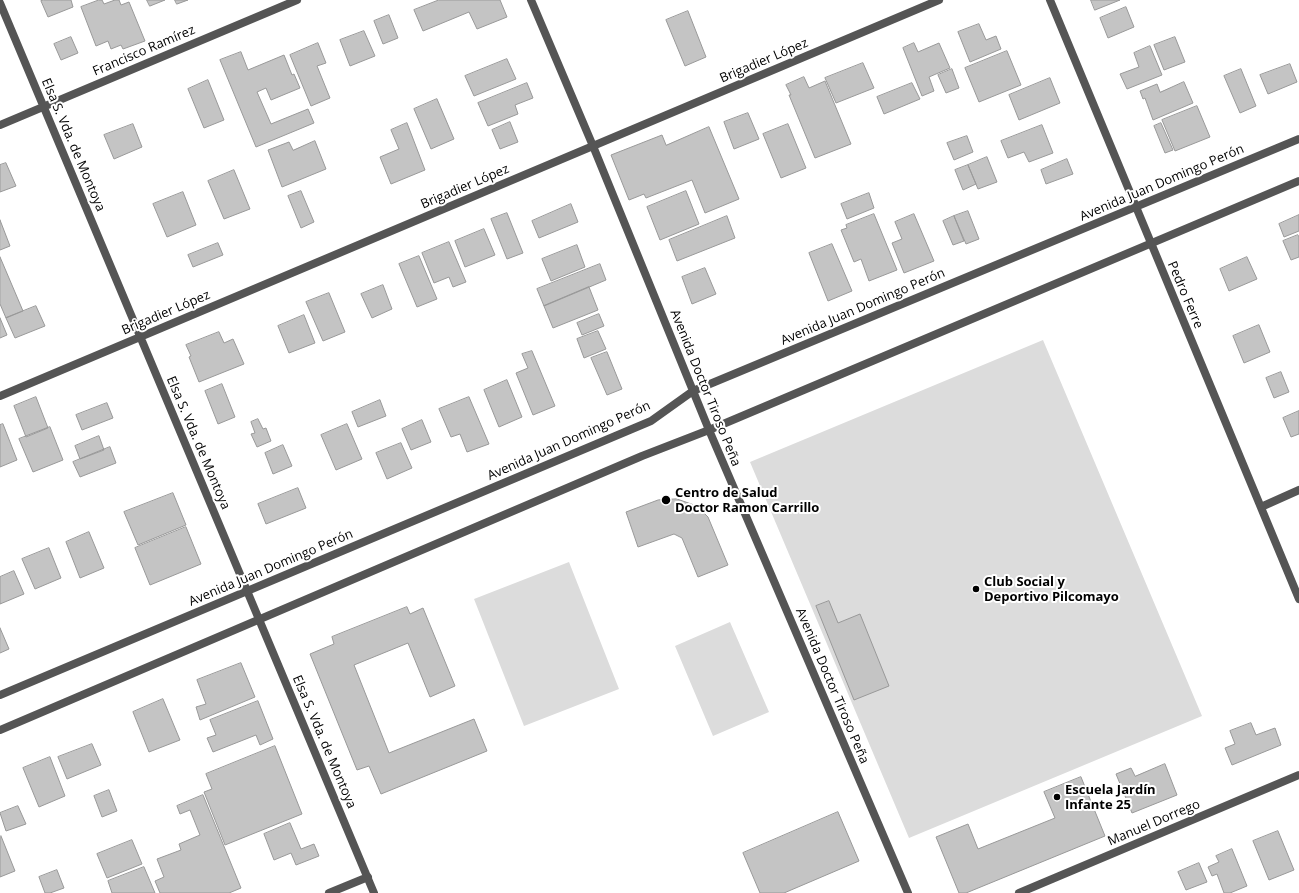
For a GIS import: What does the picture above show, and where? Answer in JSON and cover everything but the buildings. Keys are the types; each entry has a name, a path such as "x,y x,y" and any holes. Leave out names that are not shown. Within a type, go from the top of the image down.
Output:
{"street":[{"name":"Francisco Ramírez","path":"0,125 298,0"},
{"name":"Avenida Doctor Tiroso Peña","path":"531,0 593,146 709,430 908,893"},
{"name":"Brigadier López","path":"0,396 939,0"},
{"name":"Pedro Ferre","path":"1050,0 1299,599"},
{"name":"Elsa S. Vda. de Montoya","path":"0,3 374,893"},
{"name":"Avenida Juan Domingo Perón","path":"0,695 651,421 693,391 1299,139"},
{"path":"0,730 642,456 709,430 1299,181"},
{"path":"1260,507 1299,490"},
{"name":"Manuel Dorrego","path":"1019,893 1299,775"},
{"path":"329,893 368,877"}],"shaded area":[{"name":"Club Social y Deportivo Pilcomayo","path":"1043,340 1202,716 909,838 750,462"},
{"path":"569,562 619,689 524,726 474,599"},
{"path":"730,622 769,712 713,736 675,646"}],"place":[{"name":"Centro de Salud Doctor Ramon Carrillo","path":"666,500"},
{"name":"Club Social y Deportivo Pilcomayo","path":"976,589"},
{"name":"Escuela Jardín Infante 25","path":"1057,797"}]}
